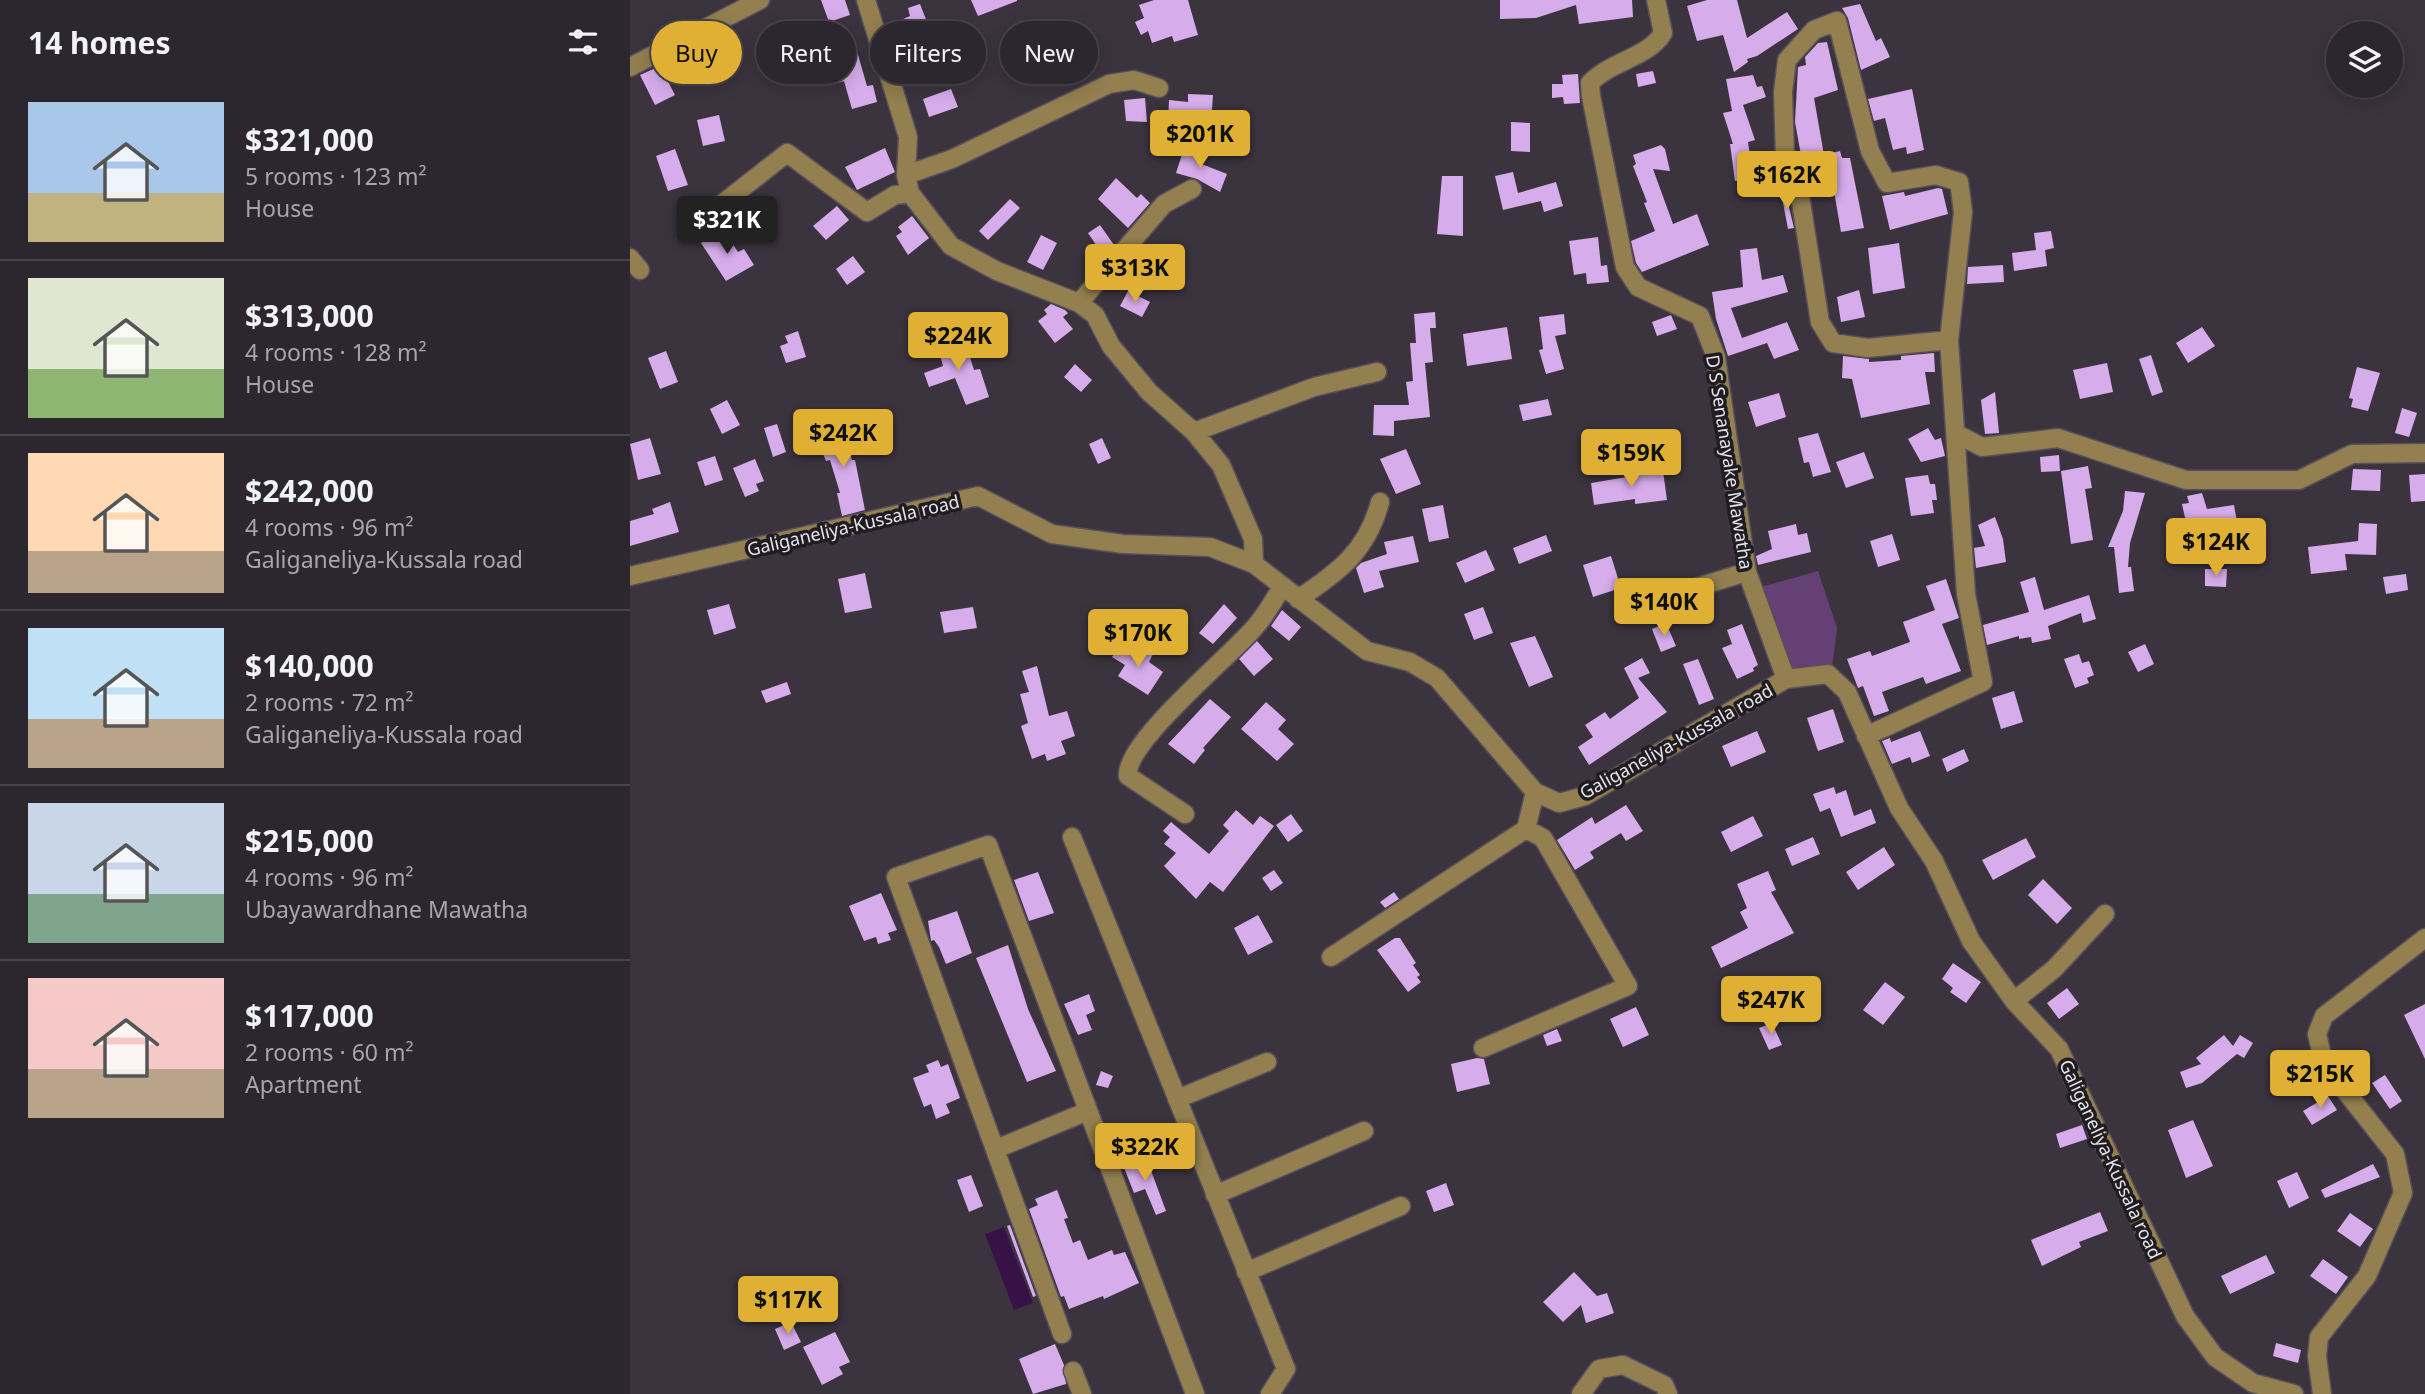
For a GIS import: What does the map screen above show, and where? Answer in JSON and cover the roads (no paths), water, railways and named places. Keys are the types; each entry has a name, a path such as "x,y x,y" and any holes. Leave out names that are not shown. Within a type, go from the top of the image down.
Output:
{"street":[{"path":"866,0 908,137 908,184 951,246 997,271 1079,303 1095,315 1111,346 1149,392 1194,432 1221,464 1253,539 1254,564"},
{"name":"D S Senanayake Mawatha","path":"1656,0 1663,33 1656,45 1603,69 1590,83 1591,96 1625,267 1638,286 1700,316 1716,357 1747,572 1786,679"},
{"path":"630,67 749,3"},
{"path":"1866,736 1983,682 1966,594 1949,340 1963,212 1959,182 1936,175 1887,183 1870,151 1836,21 1814,30 1787,60 1783,92 1785,158 1801,202 1820,322 1833,343 1868,348 1949,340"},
{"path":"722,204 787,153 867,212 952,159 1109,84 1134,80 1159,88"},
{"path":"1079,303 1164,204 1192,189"},
{"path":"1194,432 1314,387 1377,372"},
{"path":"1957,434 1982,447 2058,438 2186,480 2299,480 2352,454 2425,453"},
{"name":"Galiganeliya-Kussala road","path":"630,576 978,496 1052,534 1123,544 1210,547 1254,564 1367,651 1410,662 1437,678 1535,792 1559,803 1584,796 1786,679 1828,674 1847,692 1899,808 1934,861 1971,941 2014,1001 2059,1049 2185,1316 2215,1357 2253,1383 2294,1394"},
{"path":"1298,599 1346,566 1374,525 1380,502"},
{"path":"1638,605 1747,572"},
{"path":"1185,814 1128,776 1127,769 1147,736 1256,626 1282,587"},
{"path":"1331,957 1526,829 1535,792"},
{"path":"1483,1048 1628,986 1542,838 1526,829"},
{"path":"1072,837 1286,1370 1270,1394"},
{"path":"1062,1334 896,877 988,845 1195,1394"},
{"path":"2014,1001 2054,969 2105,914"},
{"path":"2322,1394 2317,1356 2319,1337 2367,1276 2403,1193 2395,1154 2324,1064 2317,1034 2323,1016 2425,938"},
{"path":"1177,1099 1267,1062"},
{"path":"996,1149 1088,1111"},
{"path":"1215,1195 1364,1131"},
{"path":"1246,1272 1401,1206"},
{"path":"1581,1394 1599,1369 1623,1365 1664,1385 1668,1394"},
{"path":"1073,1371 1082,1394"}]}
